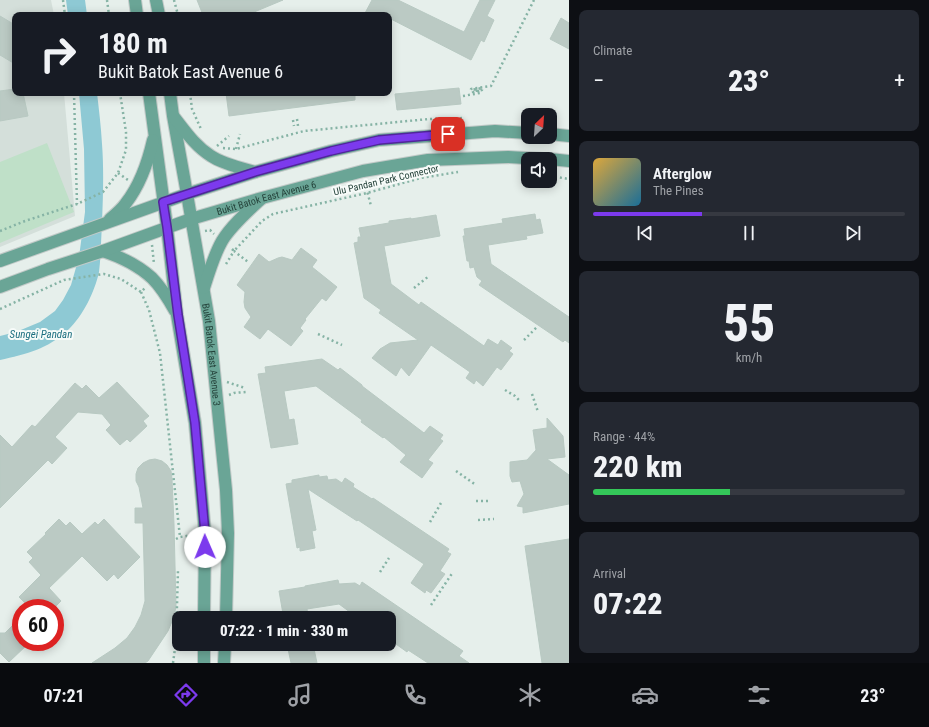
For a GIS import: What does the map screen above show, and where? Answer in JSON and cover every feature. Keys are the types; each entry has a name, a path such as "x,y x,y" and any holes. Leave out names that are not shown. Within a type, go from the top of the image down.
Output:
{"main road":[{"path":"135,0 137,12"},
{"path":"156,0 158,12"},
{"path":"150,96 178,315 195,423 205,533 204,611"},
{"name":"Bukit Batok East Avenue 3","path":"170,96 209,321 226,490 228,533 226,611"},
{"path":"173,116 195,143 211,156 221,161 255,172"},
{"path":"104,223 126,204 137,186 150,155 155,129"},
{"path":"0,260 187,194 255,172 331,151 379,140 495,131 521,133"},
{"path":"557,135 569,136"},
{"name":"Bukit Batok East Avenue 6","path":"0,287 191,219 363,171 428,160 521,158"},
{"path":"557,160 569,161"},
{"path":"203,290 214,258 223,240 240,219 262,198"},
{"path":"102,251 116,255 130,262 152,278 178,315"},
{"path":"204,651 204,663"},
{"path":"224,663 225,651"}],"path":[{"path":"63,0 65,12"},
{"path":"107,0 109,12"},
{"path":"174,0 177,12"},
{"path":"463,96 480,93 472,92 482,90 482,88 471,89 491,86 534,0"},
{"path":"74,96 77,204"},
{"path":"0,232 25,221 77,204 103,192 118,173 126,150 126,132 120,96"},
{"path":"190,96 192,109 203,133"},
{"path":"211,142 216,146 236,149 304,131 429,119 465,118"},
{"path":"295,119 296,126"},
{"path":"236,149 240,134"},
{"path":"220,144 229,136"},
{"path":"363,171 371,206"},
{"name":"Ulu Pandan Park Connector","path":"194,234 210,230 234,251 262,221 273,214 367,193 421,178 463,172"},
{"path":"557,177 569,179"},
{"path":"152,246 168,240"},
{"path":"0,309 68,279 104,274 121,280 140,292 149,310 160,352 180,537"},
{"path":"414,288 429,276"},
{"path":"140,292 148,286"},
{"path":"524,340 538,326"},
{"path":"318,334 342,345"},
{"path":"225,381 245,388"},
{"path":"505,390 519,400"},
{"path":"227,396 234,393 246,392"},
{"path":"532,394 538,412"},
{"path":"456,471 476,485"},
{"path":"476,501 488,501"},
{"path":"430,522 441,503"},
{"path":"478,520 494,519"},
{"path":"176,539 205,533"},
{"path":"380,572 389,558"},
{"path":"173,663 176,641 178,570"},
{"path":"431,605 453,572"}],"shaded area":[{"path":"0,0 51,0 53,12 12,12 12,96 64,96 75,216 0,247"}],"green space":[{"path":"47,143 74,212 0,243 0,162"}],"water":[{"path":"66,0 85,0 87,12 68,12"},
{"name":"Sungei Pandan","path":"79,96 97,96 101,125 103,193 99,272 91,295 79,318 68,330 53,342 36,350 0,360 0,336 16,332 40,322 55,311 71,285 79,257 85,212 84,149"}],"building":[{"path":"197,0 283,0 254,12 202,12"},
{"path":"372,0 398,0 464,32 480,0 495,0 487,16 494,20 484,42 481,40 471,60 392,20 392,12 366,12"},
{"path":"0,16 12,23 12,62 0,55"},
{"path":"561,18 569,23 569,49 550,39"},
{"path":"459,88 461,104 397,110 395,94"},
{"path":"12,89 12,96 24,96 28,116 0,121 0,91"},
{"path":"226,96 355,96 355,100 229,116"},
{"path":"535,214 536,220 540,219 543,233 526,236 527,239 488,245 491,264 569,317 569,343 565,340 563,342 479,285 482,281 477,277 474,267 470,268 469,261 467,261 463,236 465,236 464,229 503,223 502,219"},
{"path":"436,215 440,236 384,246 391,284 419,305 421,302 484,346 488,339 498,345 501,340 512,348 509,351 513,354 501,370 497,367 483,386 476,380 474,384 466,378 470,372 431,345 409,376 401,367 396,376 372,358 380,349 390,343 418,340 379,313 381,310 364,298 354,243 358,242 358,237 361,237 359,228 389,223 389,221"},
{"path":"301,248 317,260 312,267 337,287 326,301 322,298 305,319 306,320 300,328 303,331 291,346 268,329 260,339 244,327 251,317 245,308 245,292 237,285 259,254 269,262 282,257 292,260"},
{"path":"322,359 338,370 340,368 424,433 430,426 443,435 440,439 443,441 428,460 433,463 422,478 400,462 406,455 316,386 284,391 289,420 294,419 298,444 271,448 258,374 266,373 265,367"},
{"path":"117,382 149,416 143,421 147,426 130,442 127,439 120,445 106,430 111,425 102,414 78,412 55,437 67,448 52,464 48,460 0,508 0,435 12,447 32,425 35,427 75,383 82,389 86,385 99,398"},
{"path":"547,418 563,436 565,457 547,459 569,475 569,504 523,513 523,507 517,506 524,494 520,481 512,482 510,476 510,462 527,460 536,450 533,430 547,428"},
{"path":"155,459 162,461 171,471 174,524 175,611 172,611 172,621 168,631 148,661 145,663 92,663 127,638 141,615 145,601 143,523 135,523 135,508 143,508 139,487 136,481 136,474 138,468 149,460"},
{"path":"319,475 319,477 327,476 328,480 336,479 342,483 345,478 354,484 353,487 372,499 373,498 449,549 447,552 451,554 440,571 445,574 431,593 426,590 425,593 411,583 424,564 308,489 316,530 312,531 315,548 300,551 300,547 297,548 286,484 292,483 292,480"},
{"path":"59,519 66,526 70,522 82,534 95,522 98,525 104,519 140,557 118,579 114,574 107,581 82,556 49,588 59,599 21,599 19,597 41,575 29,562 33,558 27,552 46,534 45,533"},
{"path":"569,539 569,663 542,663 525,546"},
{"path":"338,580 339,584 355,583 360,586 362,582 463,651 459,656 469,663 428,663 408,650 407,652 396,644 396,611 348,611 339,604 307,609 307,611 282,611 279,591"},
{"path":"12,626 12,651 21,651 9,662 0,653 0,633 5,633"},
{"path":"288,651 314,651 317,663 291,663"}],"route":[{"path":"205,547 195,423 178,315 163,202 255,172 331,151 379,140 448,134"}]}
